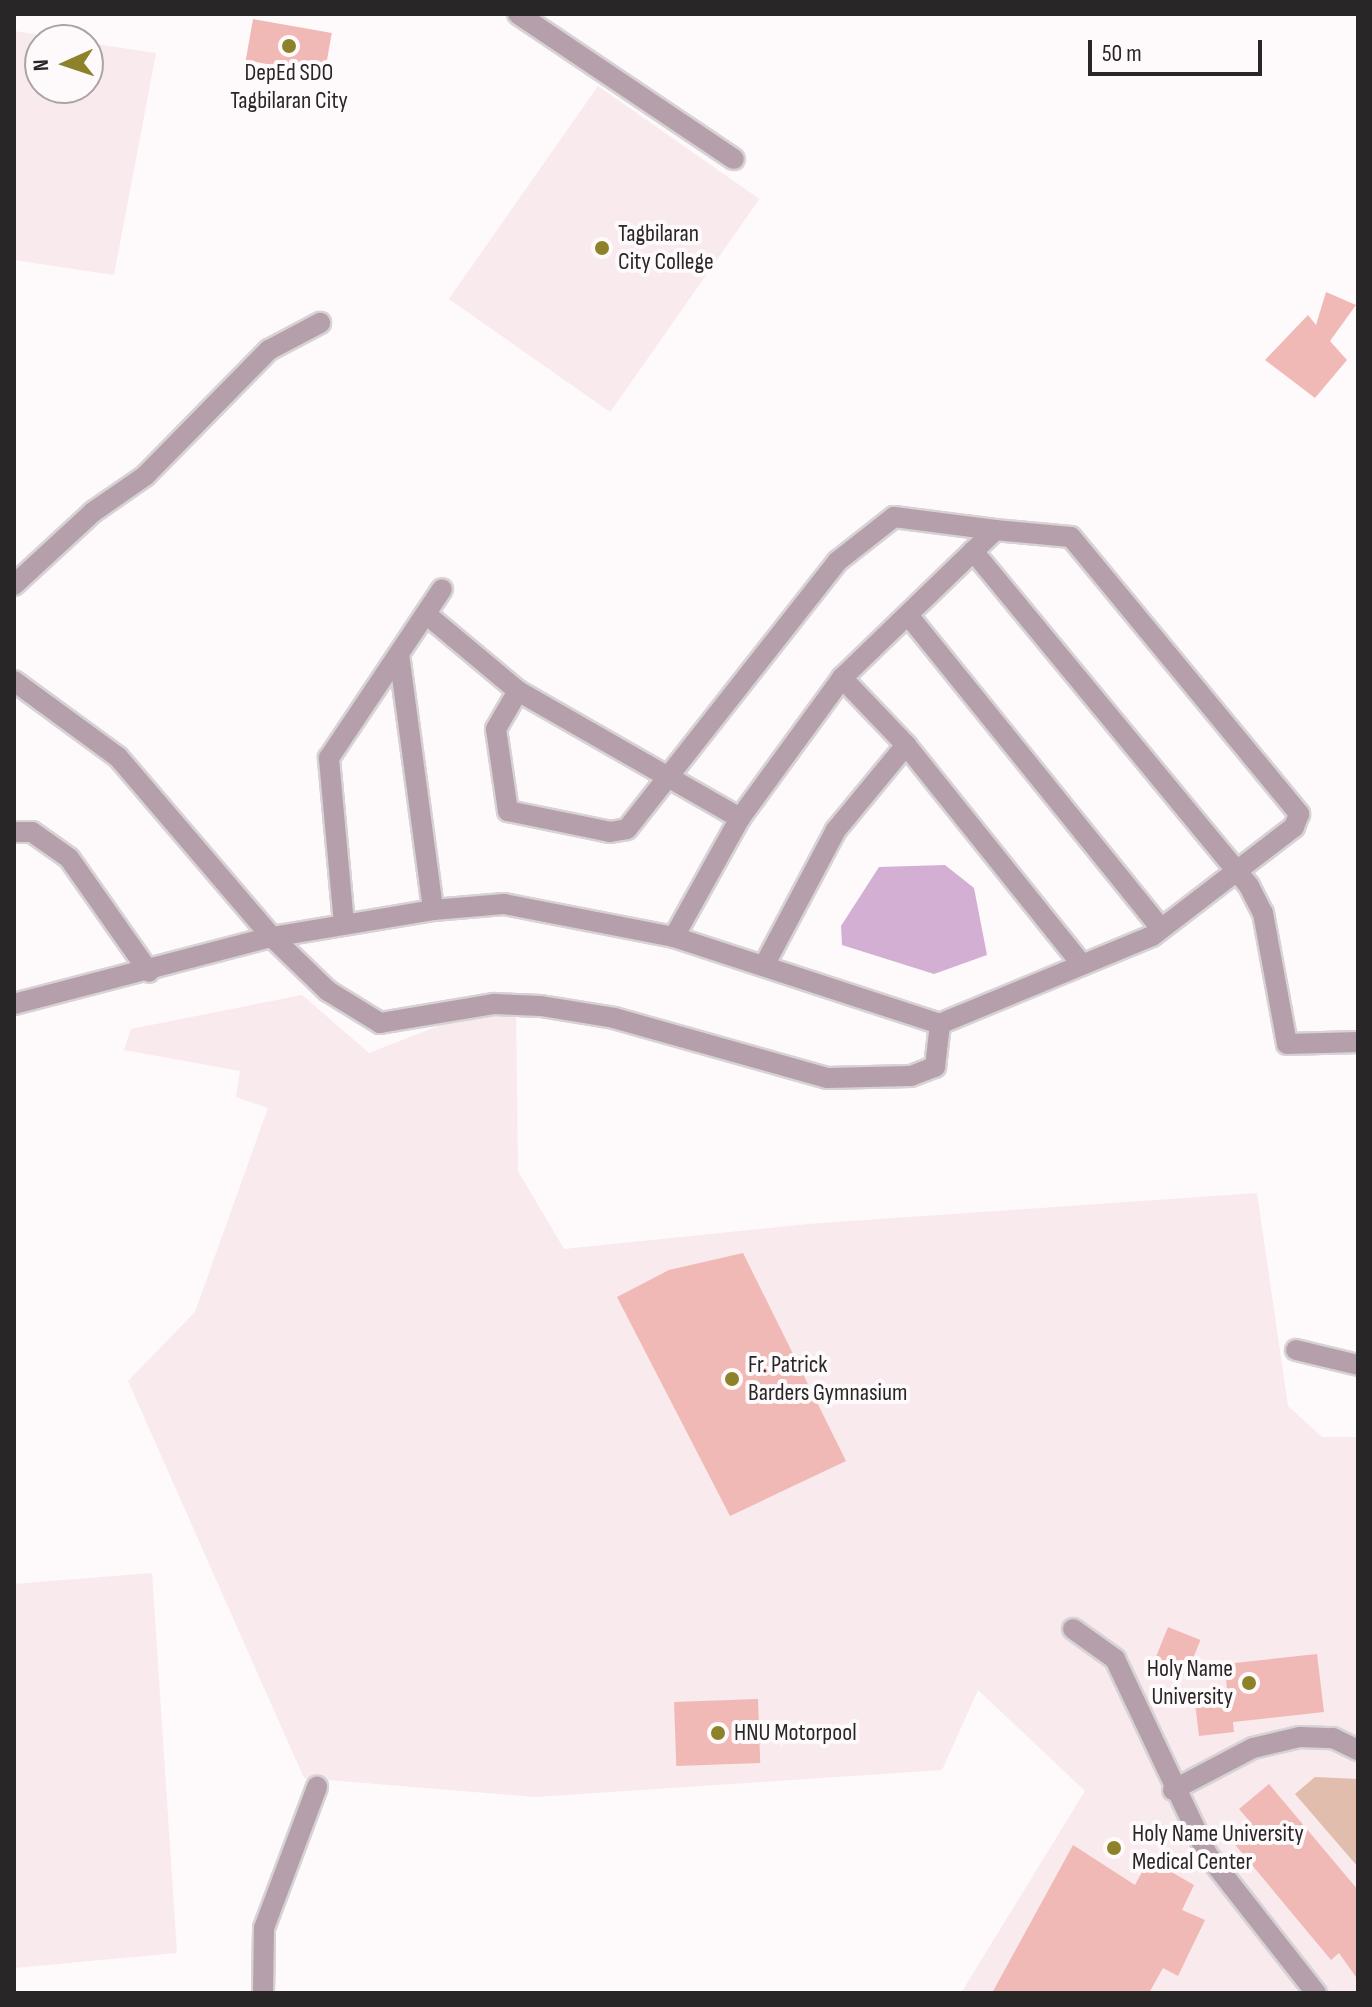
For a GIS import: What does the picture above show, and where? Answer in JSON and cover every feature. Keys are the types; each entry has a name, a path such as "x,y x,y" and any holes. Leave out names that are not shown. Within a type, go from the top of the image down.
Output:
{"street":[{"path":"518,14 734,159"},
{"path":"14,585 93,512 145,476 269,350 320,323"},
{"path":"14,1004 149,972 272,937 433,910 504,904 674,937 766,962 940,1024 1080,962 1125,949 1160,927 1231,870 1294,827 1299,814 1071,537 894,517 838,561 665,774 627,829 610,832 508,811 496,729 518,691"},
{"path":"674,937 740,818 842,678 995,530"},
{"path":"973,551 1263,913 1287,1044 1358,1042"},
{"path":"344,924 328,766 442,589"},
{"path":"426,614 518,691 740,818"},
{"path":"908,615 1160,927"},
{"path":"399,654 433,910"},
{"path":"842,678 906,745 1080,962"},
{"path":"14,681 118,757 272,937 328,991 380,1023 494,1004 541,1006 614,1018 827,1078 911,1076 935,1067 940,1024"},
{"path":"766,962 836,830 906,745"},
{"path":"14,832 32,832 69,858 149,972"},
{"path":"1296,1350 1358,1365"},
{"path":"1073,1629 1115,1659 1173,1790 1207,1854 1316,1993"},
{"path":"1173,1790 1253,1748 1300,1737 1333,1738 1358,1750"},
{"path":"263,1993 264,1928 317,1787"}],"shaded area":[{"path":"14,31 24,33 24,104 104,104 104,45 156,53 114,275 14,260"},
{"name":"Tagbilaran City College","path":"598,86 759,199 610,412 449,299"},
{"path":"945,865 974,888 987,955 934,974 842,945 841,926 879,867"},
{"name":"Holy Name University","path":"302,995 369,1053 464,1016 516,1013 518,1171 564,1249 808,1224 1257,1193 1288,1406 1322,1437 1358,1437 1358,1993 961,1993 1085,1791 978,1690 942,1770 535,1797 304,1778 128,1381 195,1312 268,1108 236,1097 240,1071 124,1050 131,1029"},
{"path":"152,1573 177,1953 14,1968 14,1584"},
{"path":"1315,1777 1358,1779 1358,1867 1295,1794"}],"building":[{"name":"DepEd SDO Tagbilaran City","path":"253,19 332,33 324,74 246,60"},
{"path":"1326,292 1356,305 1330,341 1347,360 1315,398 1265,360 1308,315 1316,325"},
{"name":"Fr. Patrick Barders Gymnasium","path":"743,1253 846,1461 730,1516 617,1297 669,1270"},
{"path":"1168,1627 1200,1640 1186,1676 1153,1663"},
{"path":"1317,1654 1324,1712 1233,1722 1234,1732 1199,1736 1194,1695 1227,1691 1225,1664"},
{"name":"HNU Motorpool","path":"758,1699 760,1763 676,1766 674,1702"},
{"path":"1269,1784 1358,1890 1358,1980 1339,1953 1331,1960 1232,1841 1252,1824 1239,1809"},
{"path":"1073,1845 1135,1885 1149,1859 1194,1885 1182,1910 1205,1920 1178,1976 1163,1968 1149,1993 992,1993"}],"place":[{"name":"DepEd SDO Tagbilaran City","path":"289,46"},
{"name":"Tagbilaran City College","path":"602,248"},
{"name":"Fr. Patrick Barders Gymnasium","path":"732,1379"},
{"name":"Holy Name University","path":"1249,1683"},
{"name":"HNU Motorpool","path":"718,1733"},
{"name":"Holy Name University Medical Center","path":"1114,1848"}]}
